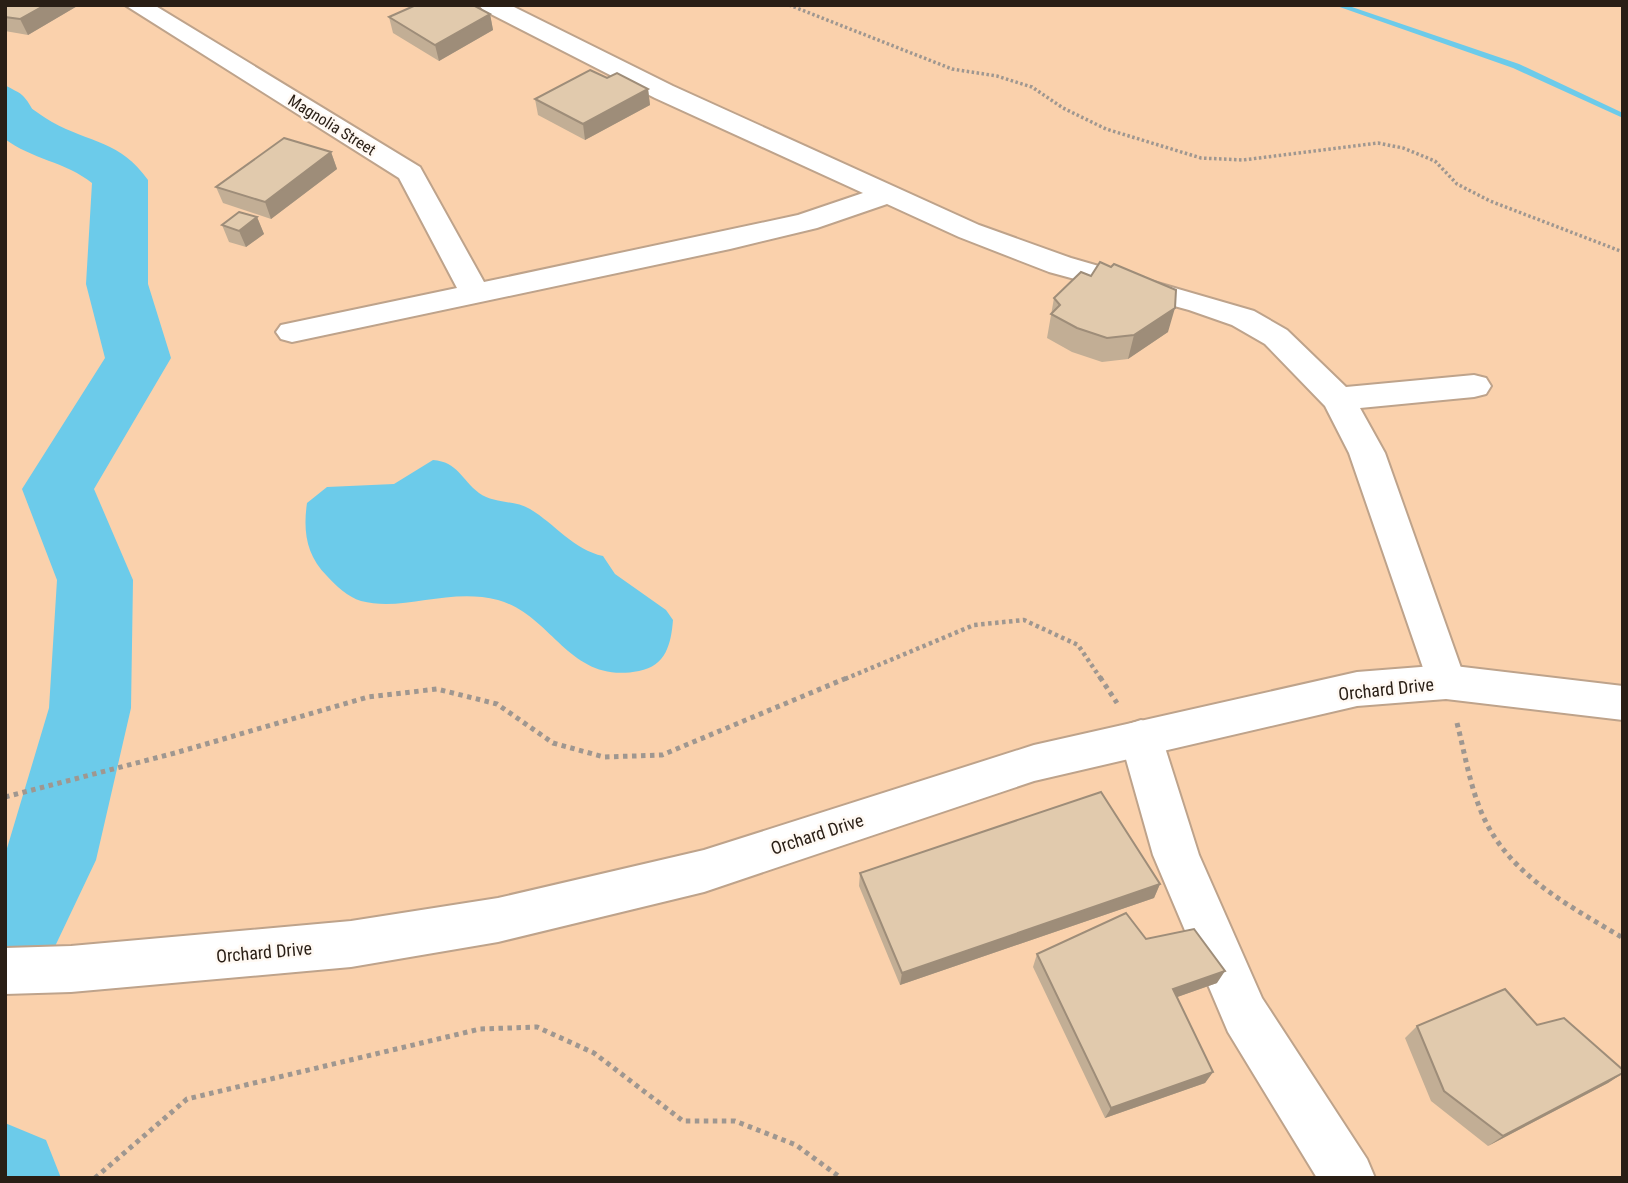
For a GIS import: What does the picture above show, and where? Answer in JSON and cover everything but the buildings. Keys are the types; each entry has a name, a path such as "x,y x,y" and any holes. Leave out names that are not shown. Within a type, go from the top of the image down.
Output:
{"street":[{"name":"Magnolia Street","path":"137,5 410,173 475,293"},
{"path":"491,5 664,92 969,231 1060,265 1243,318 1276,337 1338,399 1367,453 1446,682"},
{"path":"292,332 807,222 890,194"},
{"path":"1338,399 1474,386"},
{"name":"Orchard Drive","path":"5,971 71,970 351,944 498,920 704,871 1034,764 1357,689 1446,682 1623,703"},
{"path":"1141,738 1176,855 1245,1015 1348,1178"}],"path":[{"path":"789,5 952,69 997,76 1032,86 1063,108 1106,129 1202,158 1243,160 1378,143 1403,148 1435,161 1457,184 1490,201 1623,252"},
{"path":"5,797 175,753 368,697 437,689 497,704 553,743 604,757 662,755 974,625 1024,620 1078,645 1141,738"},
{"path":"1446,682 1488,826 1513,863 1555,895 1623,938"},
{"path":"95,1178 187,1099 480,1030 537,1027 594,1053 684,1121 736,1121 796,1145 841,1178"}],"shaded area":[{"path":"5,5 1623,5 1623,1178 5,1178"}],"water":[{"path":"5,85 24,97 50,133 106,159 120,180 108,169 26,143 5,128"},
{"path":"433,460 454,468 479,493 530,509 583,548 603,556 615,574 666,610 673,620 671,637 661,659 639,671 615,673 595,668 578,659 534,620 517,608 498,600 462,596 377,604 356,599 338,587 320,568 310,551 305,523 307,503 327,487 394,484"}],"waterway":[{"path":"1338,5 1516,66 1623,116"},
{"path":"5,112 43,139 101,163 120,180 117,284 138,358 58,489 95,580 90,708 51,860 5,948"}]}
